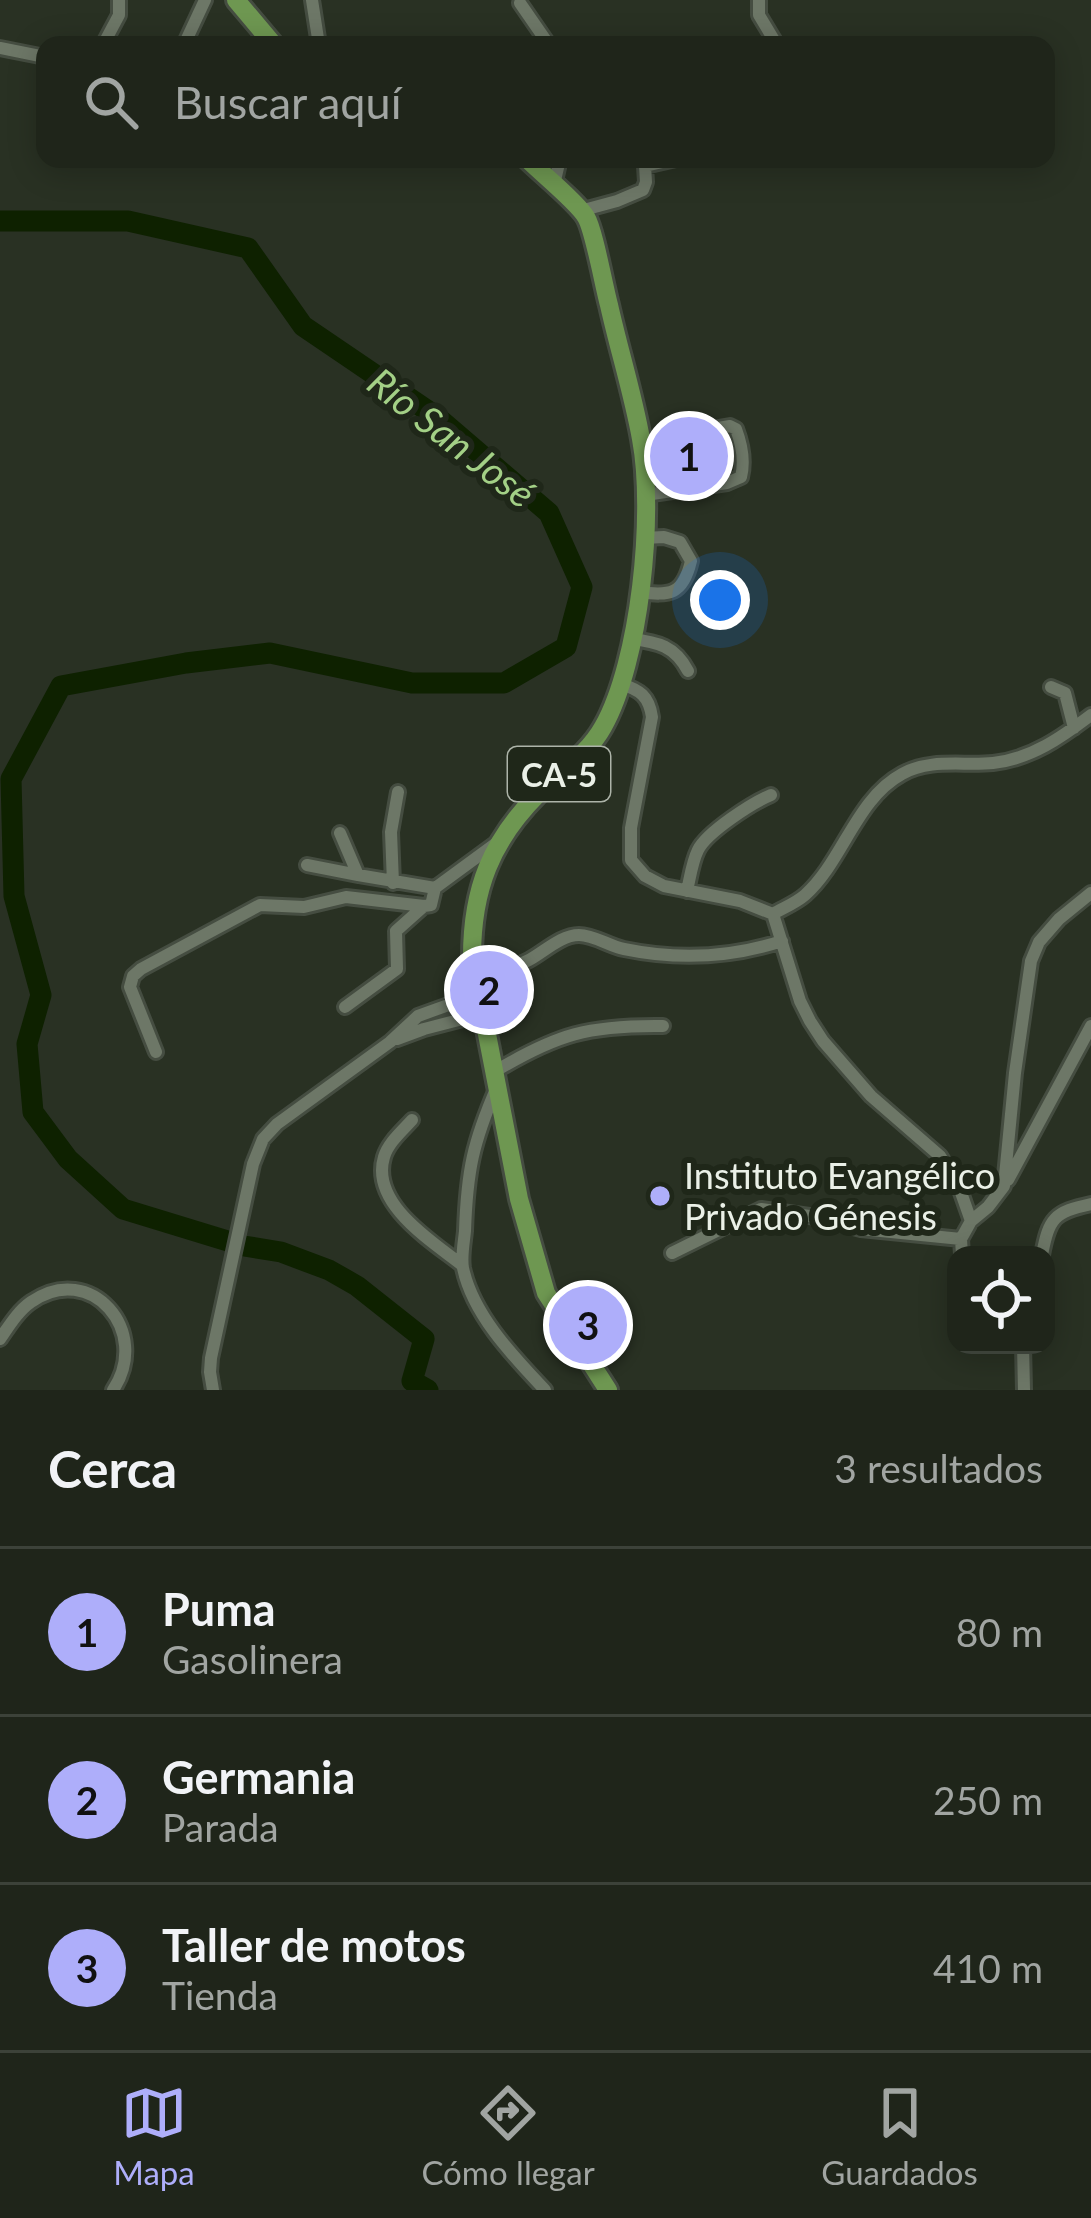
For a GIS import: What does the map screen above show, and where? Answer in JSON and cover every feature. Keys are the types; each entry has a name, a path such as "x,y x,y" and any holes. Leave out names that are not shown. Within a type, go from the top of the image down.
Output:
{"highway":[{"path":"236,0 266,36"},
{"name":"CA-5","path":"536,168 587,218 642,441 644,538 631,639 612,708 595,740 539,793 500,840 472,919 472,957 519,1199 546,1293 608,1390"}],"street":[{"path":"108,36 118,15 119,0"},
{"path":"188,36 206,0"},
{"path":"312,0 318,36"},
{"path":"759,0 759,15 772,36"},
{"path":"520,3 543,36"},
{"path":"0,49 36,55"},
{"path":"554,185 558,168"},
{"path":"580,211 643,190 645,168"},
{"path":"642,441 730,427 736,430 743,466 741,477 645,495"},
{"path":"700,431 709,485"},
{"path":"639,592 670,594 680,588 691,561 680,542 644,538"},
{"path":"631,639 663,644 681,657 688,671"},
{"path":"621,684 648,698 652,716 631,828 631,860 645,876 664,886 773,914"},
{"path":"1051,687 1065,693 1074,728"},
{"path":"773,914 804,896 867,808 902,774 940,764 1017,759 1091,715"},
{"path":"393,883 391,832 398,792"},
{"path":"687,890 695,858 706,839 771,795"},
{"path":"340,832 358,874"},
{"path":"308,865 435,888 500,840"},
{"path":"156,1052 130,987 133,976 260,905 304,907 346,897 424,906 434,901 435,888"},
{"path":"1004,1186 1031,961 1039,942 1091,893"},
{"path":"345,1007 397,969 397,931 424,906"},
{"path":"773,914 800,1001 823,1040 886,1111 940,1156 958,1184 971,1221"},
{"path":"213,1390 210,1364 253,1164 263,1139 277,1124 390,1042 418,1016 479,997 575,935 617,948 686,956 721,955 782,941"},
{"path":"545,1390 490,1323 462,1265 474,1142 496,1079 530,1050 568,1034 614,1025 663,1026"},
{"path":"961,1246 971,1221 1004,1186 1091,1026"},
{"path":"412,1120 387,1150 384,1184 410,1226 462,1265"},
{"path":"1043,1246 1046,1229 1055,1216 1091,1204"},
{"path":"672,1253 761,1209 861,1229 961,1239"},
{"path":"1,1336 35,1299 65,1290 91,1294 109,1307 124,1336 126,1369 113,1390"},
{"path":"1022,1389 1024,1354"}],"waterway":[{"name":"Río San José","path":"0,221 128,221 248,248 303,326 437,417 549,513 582,587 566,647 504,683 412,683 270,653 61,686 11,779 14,896 41,995 27,1044 33,1112 68,1159 123,1209 244,1246 281,1252 357,1286 424,1339 412,1381 428,1390"}],"place":[{"name":"Puma","path":"689,456"},
{"name":"Germania","path":"489,990"},
{"name":"Instituto Evangélico Privado Génesis","path":"660,1196"},
{"name":"Taller de motos","path":"588,1325"}]}
